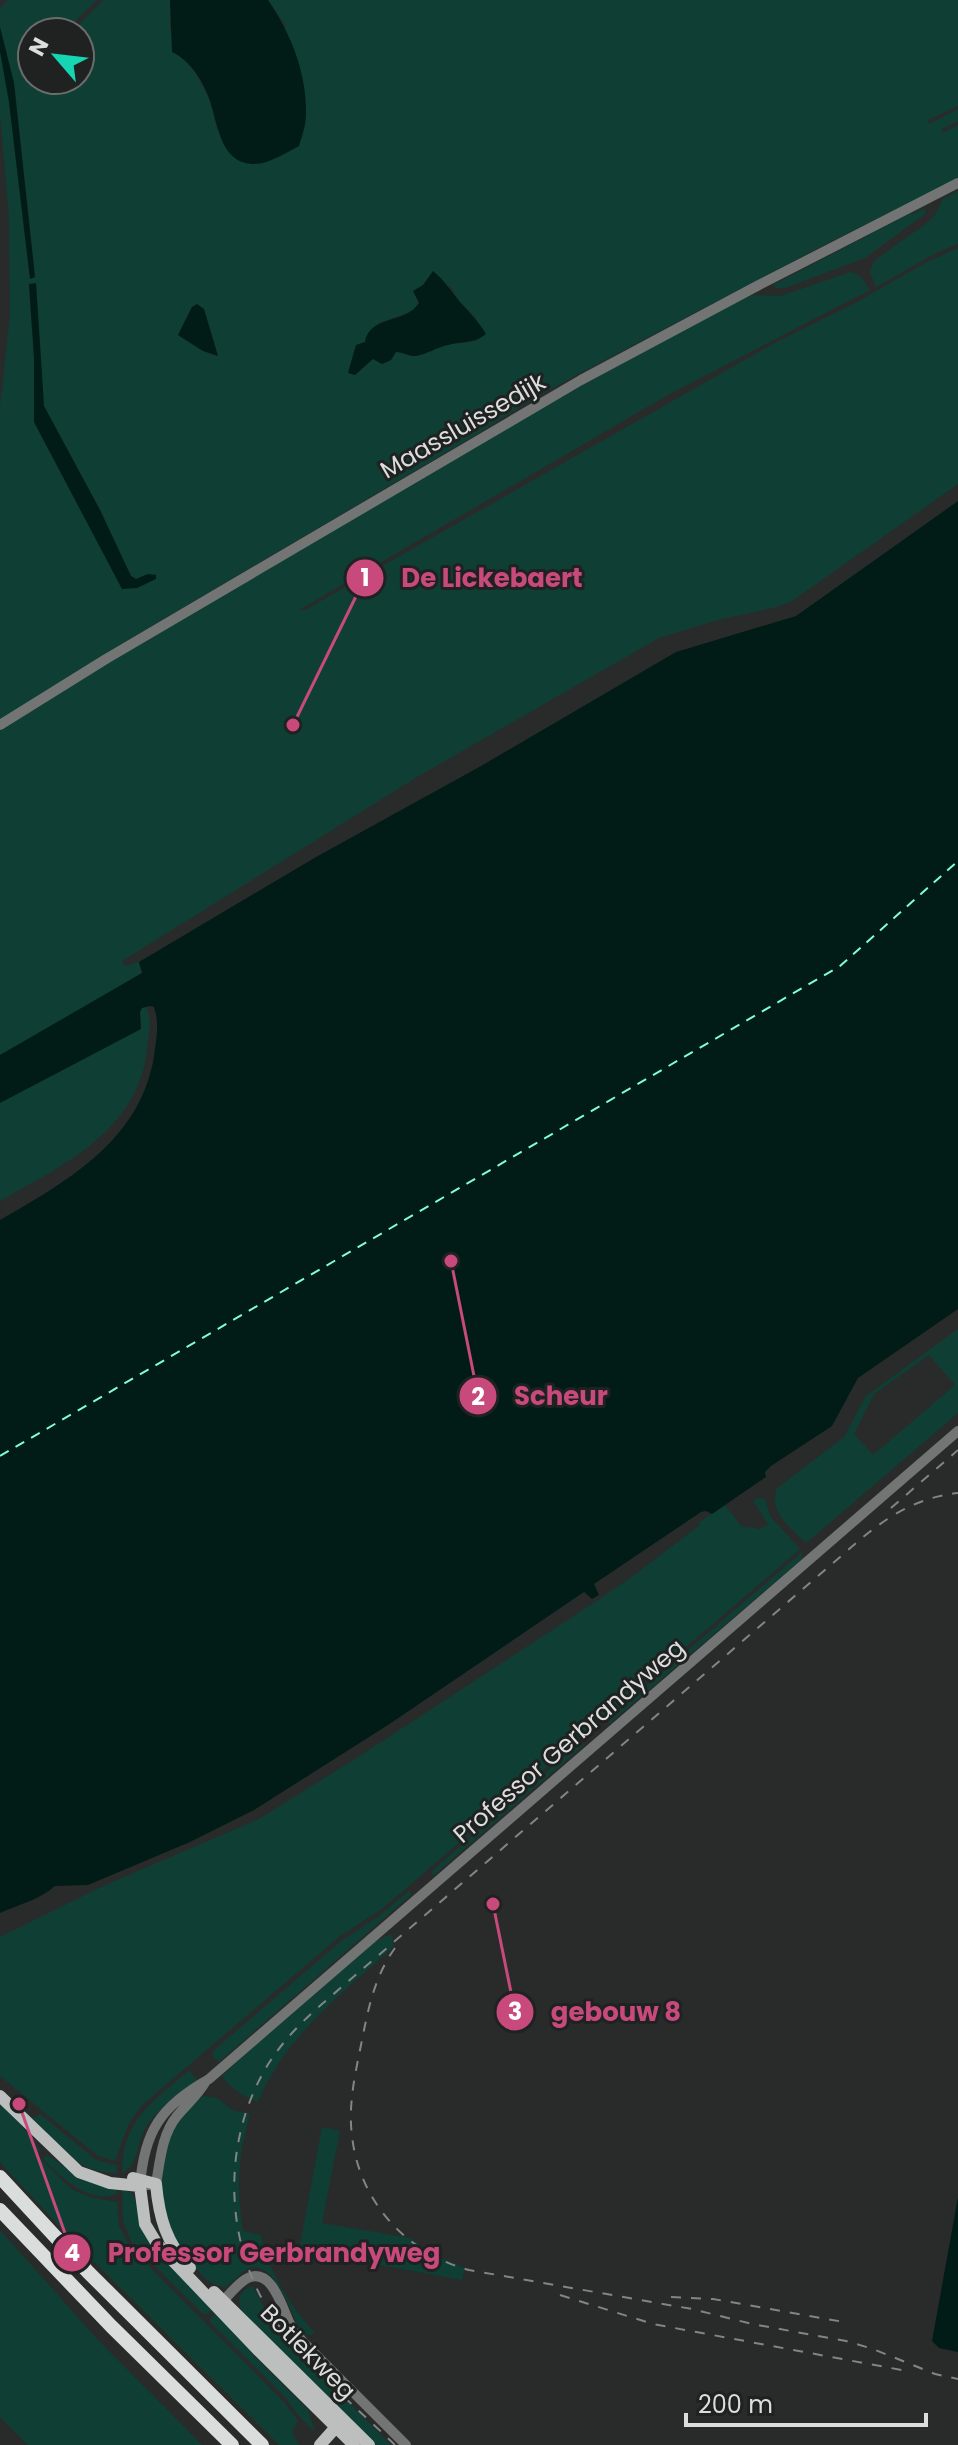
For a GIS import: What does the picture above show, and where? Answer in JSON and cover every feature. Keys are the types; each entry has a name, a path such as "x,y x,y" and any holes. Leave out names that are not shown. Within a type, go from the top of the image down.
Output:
{"highway":[{"path":"0,2177 88,2272 262,2445"},
{"path":"0,2210 111,2326 232,2445"}],"main road":[{"path":"0,2096 79,2172 110,2183 156,2184"},
{"name":"Botlekweg","path":"140,2182 145,2224 162,2250 221,2304 342,2425 369,2445"},
{"name":"Botlekweg","path":"156,2184 159,2210 172,2246 221,2304"},
{"path":"320,2445 342,2425 347,2443"}],"street":[{"name":"Maassluissedijk","path":"0,725 172,619 581,380 958,183"},
{"name":"Professor Gerbrandyweg","path":"140,2182 151,2132 174,2103 193,2087 206,2081 958,1431"},
{"name":"Professor Gerbrandyweg","path":"156,2184 162,2149 175,2119 206,2081"},
{"path":"221,2304 248,2278 256,2276 267,2281 304,2343 406,2445"}],"shaded area":[{"path":"8,0 97,0 80,16 16,16 16,96 96,96 96,16 88,16 104,0 170,0 170,29 183,58 195,72 210,100 217,130 286,26 268,0 958,0 958,106 928,120 929,124 958,109 958,121 942,129 943,133 958,125 958,178 820,247 535,398 118,646 0,721 0,407 10,315 9,217 0,115 0,51 30,278 35,277 14,83 0,27 0,8","holes":["426,279 451,287 459,301 476,318 477,341 445,345 412,356 396,352 391,360 382,364 373,359 355,375 348,372 356,345 366,342 379,323 415,310","36,284 44,406 100,510 131,576 152,580 137,588 122,588 34,422 29,285","192,307 217,356 178,335"]},
{"path":"170,0 268,0 290,40 304,84 306,119 299,146 258,164 241,162 233,157 218,131 200,79 191,66 172,52"},
{"path":"0,27 14,83 35,277 30,279 0,51"},
{"path":"958,191 958,244 876,287 870,272 874,261 927,223 943,199"},
{"path":"926,208 925,214 865,258 785,288 773,285 909,214"},
{"path":"958,248 958,484 792,601 659,638 417,777 122,961 125,966 139,962 142,973 131,979 150,1020 141,1077 129,1102 94,1142 72,1159 0,1201 0,731 91,672 569,392 743,298 780,296 851,272 860,276 870,290 666,396 299,610 305,610 771,345"},
{"path":"433,271 486,334 419,355 396,352 391,360 382,364 373,359 355,375 348,373 356,345 365,342 373,327 413,310 419,303 413,291 423,285"},
{"path":"36,283 44,406 100,510 131,576 136,579 148,574 156,575 156,579 137,588 122,589 34,422 29,284"},
{"path":"197,304 204,309 218,356 203,351 178,335 192,307"},
{"path":"958,501 958,1309 858,1378 832,1426 771,1466 765,1472 766,1477 712,1514 701,1512 594,1584 599,1595 592,1599 584,1592 388,1725 254,1810 190,1842 88,1885 55,1886 0,1913 0,1220 77,1172 120,1131 136,1107 148,1080 157,1033 154,1007 142,1008 141,1029 0,1103 0,1055 142,973 139,962 316,857 481,766 676,652 796,616"},
{"path":"958,1329 958,1413 806,1543 778,1512 777,1488 844,1437 866,1396","holes":["929,1355 955,1385 873,1455 854,1434 874,1394"]},
{"path":"765,1499 770,1516 800,1549 383,1908 339,1937 142,2105 128,2125 115,2161 98,2156 0,2076 0,1937 101,1887 259,1819 626,1581 725,1505 741,1526 760,1529 768,1524 753,1501"},
{"path":"802,1552 802,1559 609,1724 607,1720"},
{"path":"580,1743 584,1745 433,1876 434,1869"},
{"path":"409,1891 412,1894 219,2062 212,2055 340,1942"},
{"path":"391,1934 394,1946 299,2036 283,2056 258,2102 238,2092 226,2081 222,2076 260,2039 374,1942"},
{"path":"190,2071 197,2080 150,2122 134,2160 122,2173 128,2137 139,2117"},
{"path":"203,2096 217,2098 232,2110 250,2114 239,2172 243,2231 261,2235 275,2274 296,2311 314,2332 312,2335 301,2333 282,2291 267,2272 250,2268 225,2287 220,2286 204,2277 174,2243 161,2196 163,2158 178,2122"},
{"path":"0,2104 19,2122 42,2152 38,2150 35,2153 71,2189 90,2197 117,2202 119,2226 129,2246 284,2402 298,2421 292,2432 299,2445 279,2445 75,2243 0,2162"},
{"path":"28,2113 34,2118 40,2114 96,2160 116,2165 117,2173 90,2168 66,2154"},
{"path":"322,2127 340,2131 322,2223 410,2238 436,2256 465,2268 462,2280 299,2250"},
{"path":"47,2155 87,2181 117,2187 117,2194 96,2195 77,2187 43,2159"},
{"path":"122,2188 133,2194 141,2218 214,2308 208,2314 203,2314 132,2243 123,2221"},
{"path":"958,2197 958,2352 939,2348 932,2341"},
{"path":"0,2230 96,2338 202,2445 28,2445 0,2417"},
{"path":"253,2286 268,2315 288,2342 391,2445 372,2445 243,2312 239,2304 240,2296"},
{"path":"217,2311 252,2353 308,2410 315,2432 286,2398 210,2322"}],"ferry route":[{"path":"0,1456 840,966 958,861"}],"railway":[{"path":"891,1508 958,1450"},
{"path":"395,2445 288,2338 259,2294 247,2264 235,2200 235,2167 249,2103 263,2073 282,2045 313,2012 862,1538 907,1508 931,1498 958,1493"},
{"path":"395,1948 382,1970 369,2007 354,2079 351,2124 356,2160 364,2182 375,2202 406,2237 425,2251 469,2270 692,2309 752,2324 846,2341 935,2374 958,2379"},
{"path":"560,2295 653,2324 907,2371"},
{"path":"671,2297 713,2299 844,2322"}],"place":[{"name":"De Lickebaert","path":"293,725"},
{"name":"Scheur","path":"451,1261"},
{"name":"gebouw 8","path":"493,1904"},
{"name":"Professor Gerbrandyweg","path":"19,2104"}]}
